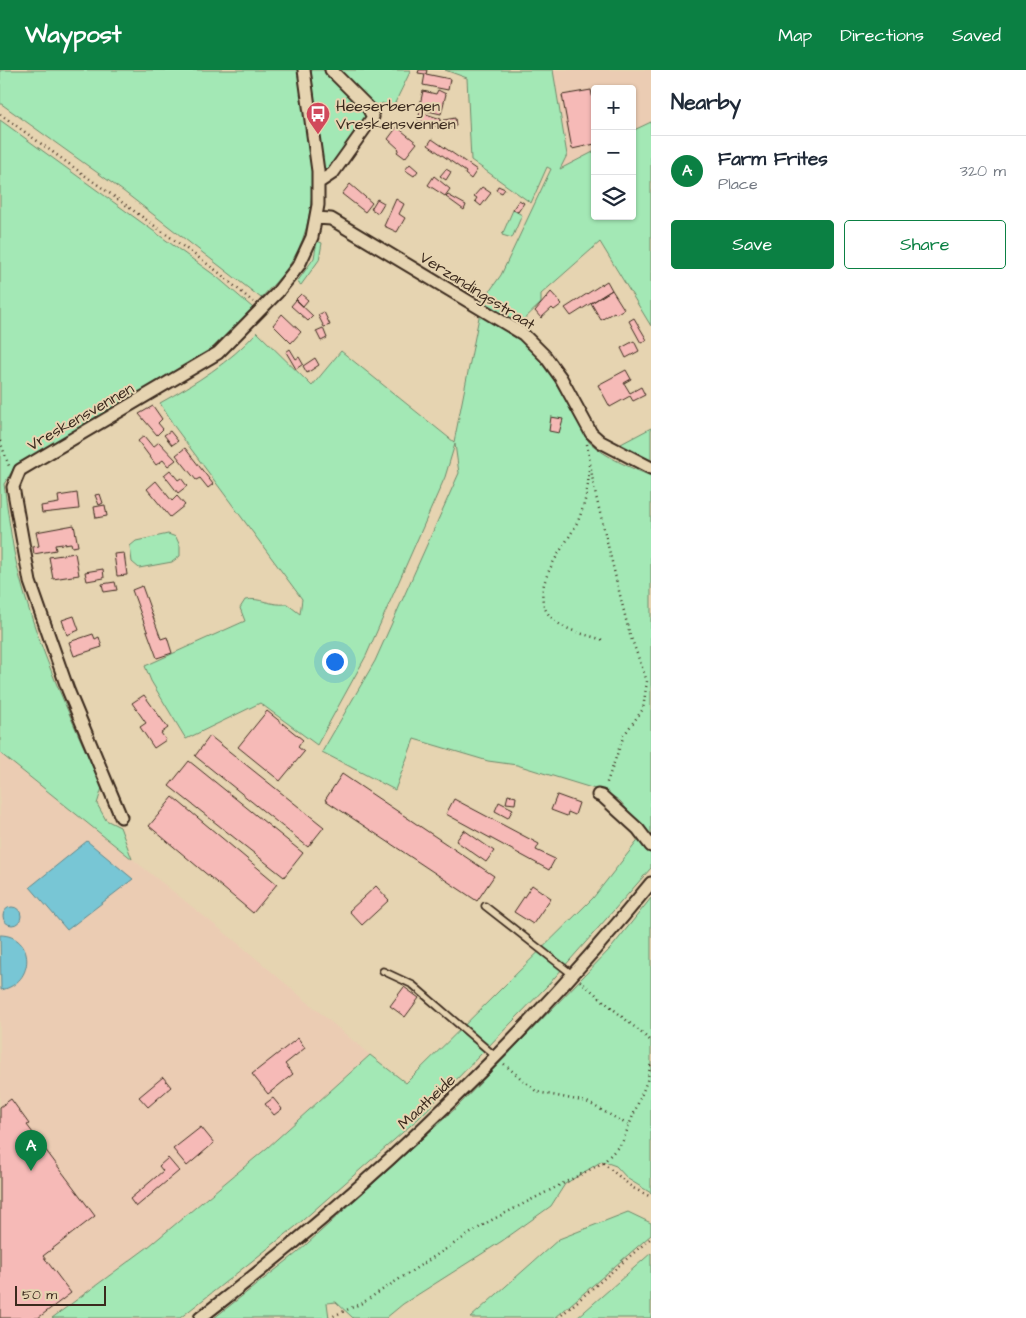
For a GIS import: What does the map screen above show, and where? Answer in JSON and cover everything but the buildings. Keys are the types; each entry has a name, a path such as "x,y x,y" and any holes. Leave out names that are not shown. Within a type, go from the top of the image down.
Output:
{"street":[{"name":"Vreskensvennen","path":"15,479 20,470 218,353 262,309 299,265 312,237 316,218 318,183 304,70"},
{"path":"318,183 333,173 373,117 367,106 331,70"},
{"name":"Verzandingsstraat","path":"316,218 331,219 523,334 545,356 561,378 588,429 602,442 651,468"},
{"path":"15,479 14,499 30,582 80,720 121,818"},
{"path":"600,796 638,829 651,846"},
{"name":"Maatheide","path":"200,1318 330,1211 431,1120 573,975 651,884"}],"lane":[{"path":"485,906 573,975"},
{"path":"383,971 413,985 495,1056"}],"path":[{"path":"0,114 217,271 262,309"},
{"path":"588,429 586,439 588,458 629,632 647,681 643,709 624,735 600,796"},
{"path":"0,441 15,479"},
{"path":"588,458 586,498 578,522 544,581 541,592 547,614 555,622 603,640"},
{"path":"573,975 651,1041"},
{"path":"495,1056 537,1092 587,1102 630,1126"},
{"path":"329,1318 362,1303 488,1222 603,1163 622,1144 651,1063"},
{"path":"603,1163 633,1188 651,1197"},
{"path":"558,1318 651,1238"}],"shaded area":[{"path":"553,70 651,70 651,122 636,129 636,85 591,85 591,153 560,170 567,154"},
{"path":"0,753 240,945 370,1055 267,1148 148,1247 52,1318 0,1318"}],"green space":[{"path":"0,70 298,70 309,138 312,184 311,207 306,229 298,250 281,276 261,298 123,191 0,103"},
{"path":"311,70 323,70 363,111 366,118 329,170 323,169"},
{"path":"340,70 411,70 393,107 382,103 378,108"},
{"path":"445,70 553,70 567,155 560,169 591,153 591,220 636,220 636,129 651,122 651,326 600,242 541,294 541,303 520,323 482,302 501,275 551,169 547,167 531,203 471,160 467,78"},
{"path":"0,120 217,277 253,308 206,354 16,465 4,484 14,552 21,582 40,642 102,788 97,804 106,820 120,827 132,859 0,753"},
{"path":"513,210 522,215 512,238 502,235"},
{"path":"317,241 322,243 319,260 301,285 297,282 314,258"},
{"path":"480,312 513,333 541,357 589,442 626,466 651,476 651,838 620,801 608,793 517,765 488,761 414,739 395,790 322,752 375,661 459,473 455,444 445,477 366,656 317,745 260,703 186,739 151,681 145,666 245,621 240,608 245,600 251,599 275,604 287,604 300,614 302,599 174,426 160,403 212,372 257,332 312,386 341,351 454,442"},
{"path":"651,428 651,460 619,445"},
{"path":"168,534 176,537 180,546 180,556 172,562 139,568 132,562 130,546 136,541"},
{"path":"640,838 651,853 651,868 548,985 419,1118 295,1227 180,1318 52,1318 148,1247 267,1148 370,1055 406,1083 593,898"},
{"path":"651,898 651,1193 628,1179 616,1166 602,1161 565,1184 551,1206 502,1241 403,1304 386,1318 353,1318 336,1302 327,1303 329,1318 214,1318 297,1253 457,1107 612,947"},
{"path":"628,1212 651,1223 651,1235 555,1318 470,1318 559,1239"},
{"path":"651,1253 651,1318 577,1318"}],"water":[{"path":"87,841 133,879 67,930 30,887"},
{"path":"8,907 16,907 21,912 19,923 8,925 3,920 3,912"},
{"path":"0,935 12,937 20,943 25,951 27,960 21,978 12,986 1,990"}],"place":[{"name":"Heeserbergen Vreskensvennen","path":"318,135"},
{"name":"Farm Frites","path":"31,1171"}]}
